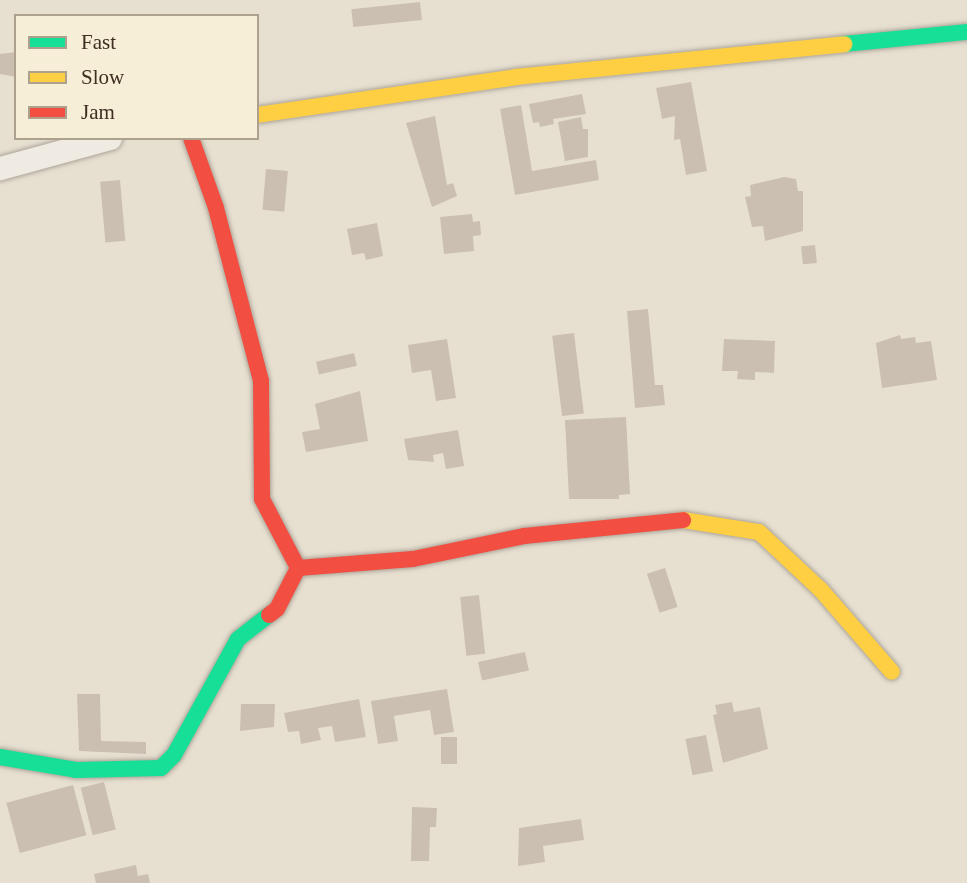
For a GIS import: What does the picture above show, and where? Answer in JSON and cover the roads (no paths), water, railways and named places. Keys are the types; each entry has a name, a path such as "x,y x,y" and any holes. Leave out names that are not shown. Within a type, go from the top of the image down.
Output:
{"street":[{"path":"259,115 516,77 967,32"},
{"path":"0,168 103,140"},
{"path":"192,140 216,208 261,381 262,499 298,568"},
{"path":"298,568 414,559 524,536 682,520 759,533 821,590 892,672"},
{"path":"0,757 76,770 161,768 174,755 238,639 277,609 298,568"}]}
